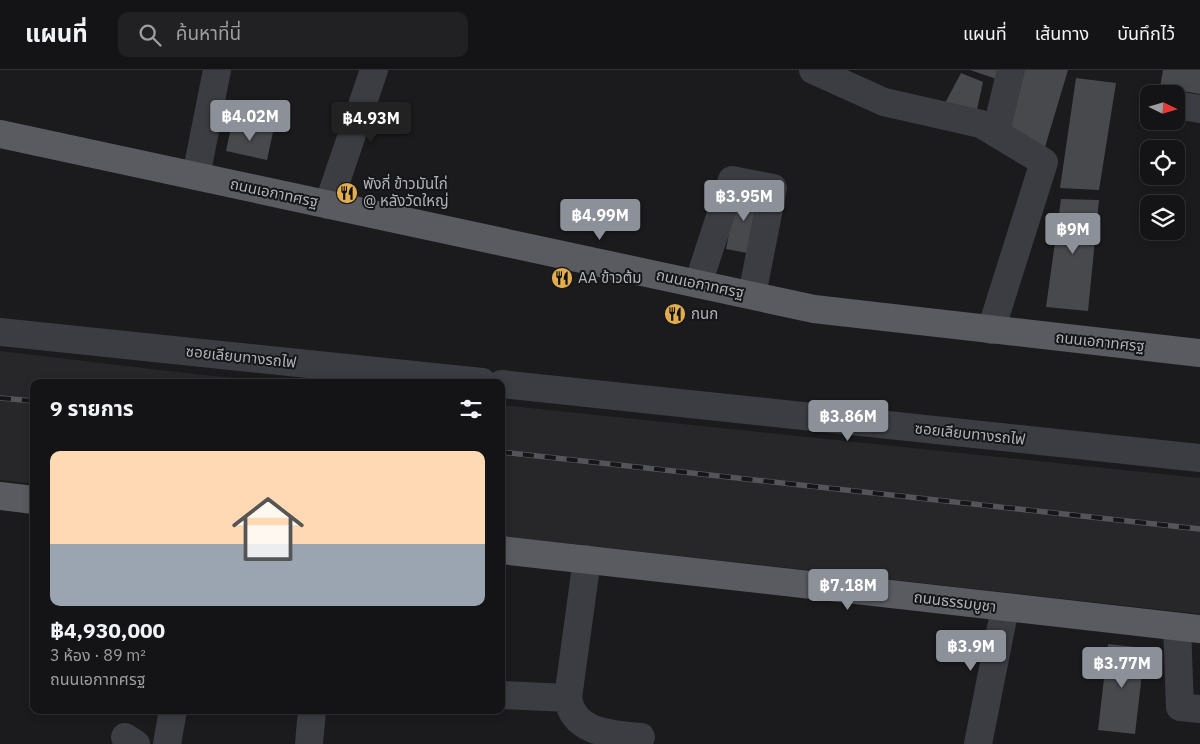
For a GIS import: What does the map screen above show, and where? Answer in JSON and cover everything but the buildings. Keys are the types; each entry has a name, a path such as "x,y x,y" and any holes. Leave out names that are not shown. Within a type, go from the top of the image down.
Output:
{"main road":[{"name":"ถนนเอกาทศรฐ","path":"0,134 814,309 1200,353"},
{"path":"0,496 30,500"},
{"name":"ถนนธรรมบูชา","path":"505,550 1189,628"}],"street":[{"path":"196,176 217,70"},
{"path":"328,205 374,70"},
{"path":"813,70 884,102 981,124 1044,162 991,330"},
{"path":"996,132 1011,70"},
{"path":"1185,106 1200,109"},
{"path":"698,284 732,180 773,188 752,296"},
{"name":"ซอยเลียบทางรถไฟ","path":"0,332 453,379"},
{"name":"ซอยเลียบทางรถไฟ","path":"505,384 1200,458"},
{"path":"587,559 568,698 572,714 588,727 605,734 641,737"},
{"path":"978,744 1005,608"},
{"path":"1189,628 1180,707 1200,709"},
{"path":"505,695 568,698"},
{"path":"167,744 172,714"},
{"path":"309,744 312,714"}],"shaded area":[{"path":"0,351 245,379 30,379 30,484 0,480"},
{"path":"505,405 1200,478 1200,614 505,536"}],"railway":[{"path":"0,398 30,401"},
{"path":"505,452 1200,529"}],"place":[{"name":"พังกี่ ข้าวมันไก่ @ หลังวัดใหญ่","path":"347,193"},
{"name":"AA ข้าวต้ม","path":"562,278"},
{"name":"กนก","path":"675,314"}]}
